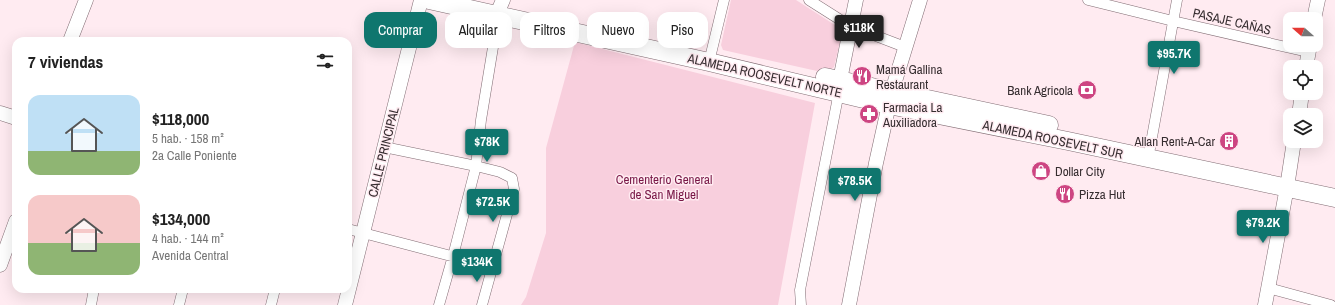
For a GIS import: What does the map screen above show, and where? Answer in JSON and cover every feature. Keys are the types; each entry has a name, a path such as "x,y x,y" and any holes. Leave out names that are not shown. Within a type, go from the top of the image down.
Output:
{"highway":[{"name":"ALAMEDA ROOSEVELT NORTE","path":"429,0 500,8"},
{"name":"ALAMEDA ROOSEVELT NORTE","path":"463,0 838,88 890,98"},
{"name":"ALAMEDA ROOSEVELT SUR","path":"890,98 1288,181 1335,186"},
{"name":"ALAMEDA ROOSEVELT SUR","path":"1288,181 1335,198"}],"street":[{"path":"72,37 86,0"},
{"name":"CALLE PRINCIPAL","path":"352,277 421,0"},
{"path":"710,58 724,0"},
{"path":"809,0 850,26 905,47"},
{"path":"801,305 800,290 856,0"},
{"path":"849,305 890,98 920,0"},
{"name":"PASAJE CAÑAS","path":"1088,0 1173,21 1283,43"},
{"path":"1149,153 1177,0"},
{"path":"1315,12 1318,0"},
{"path":"439,305 476,166 481,120 500,8"},
{"path":"0,113 12,117"},
{"path":"384,147 476,166 506,174 512,178 514,189 482,305"},
{"path":"1265,305 1293,148"},
{"path":"352,230 493,267"},
{"path":"0,265 12,232"},
{"path":"1268,288 1331,305"},
{"path":"91,305 93,293"},
{"path":"179,305 182,293"},
{"path":"271,305 274,293"},
{"name":"CALLE PRINCIPAL","path":"345,305 348,293"}],"green space":[{"path":"731,0 796,0 838,27 842,33 834,67 826,73 723,50 721,45"},
{"name":"Cementerio General de San Miguel","path":"579,43 587,45 587,48 599,48 815,103 778,305 521,305 526,297 546,233 546,148 573,48 579,48"}],"place":[{"name":"Mamá Gallina Restaurant","path":"862,76"},
{"name":"Bank Agricola","path":"1087,90"},
{"name":"Farmacia La Auxiliadora","path":"869,114"},
{"name":"Allan Rent-A-Car","path":"1229,141"},
{"name":"Dollar City","path":"1041,171"},
{"name":"Pizza Hut","path":"1065,194"}]}
